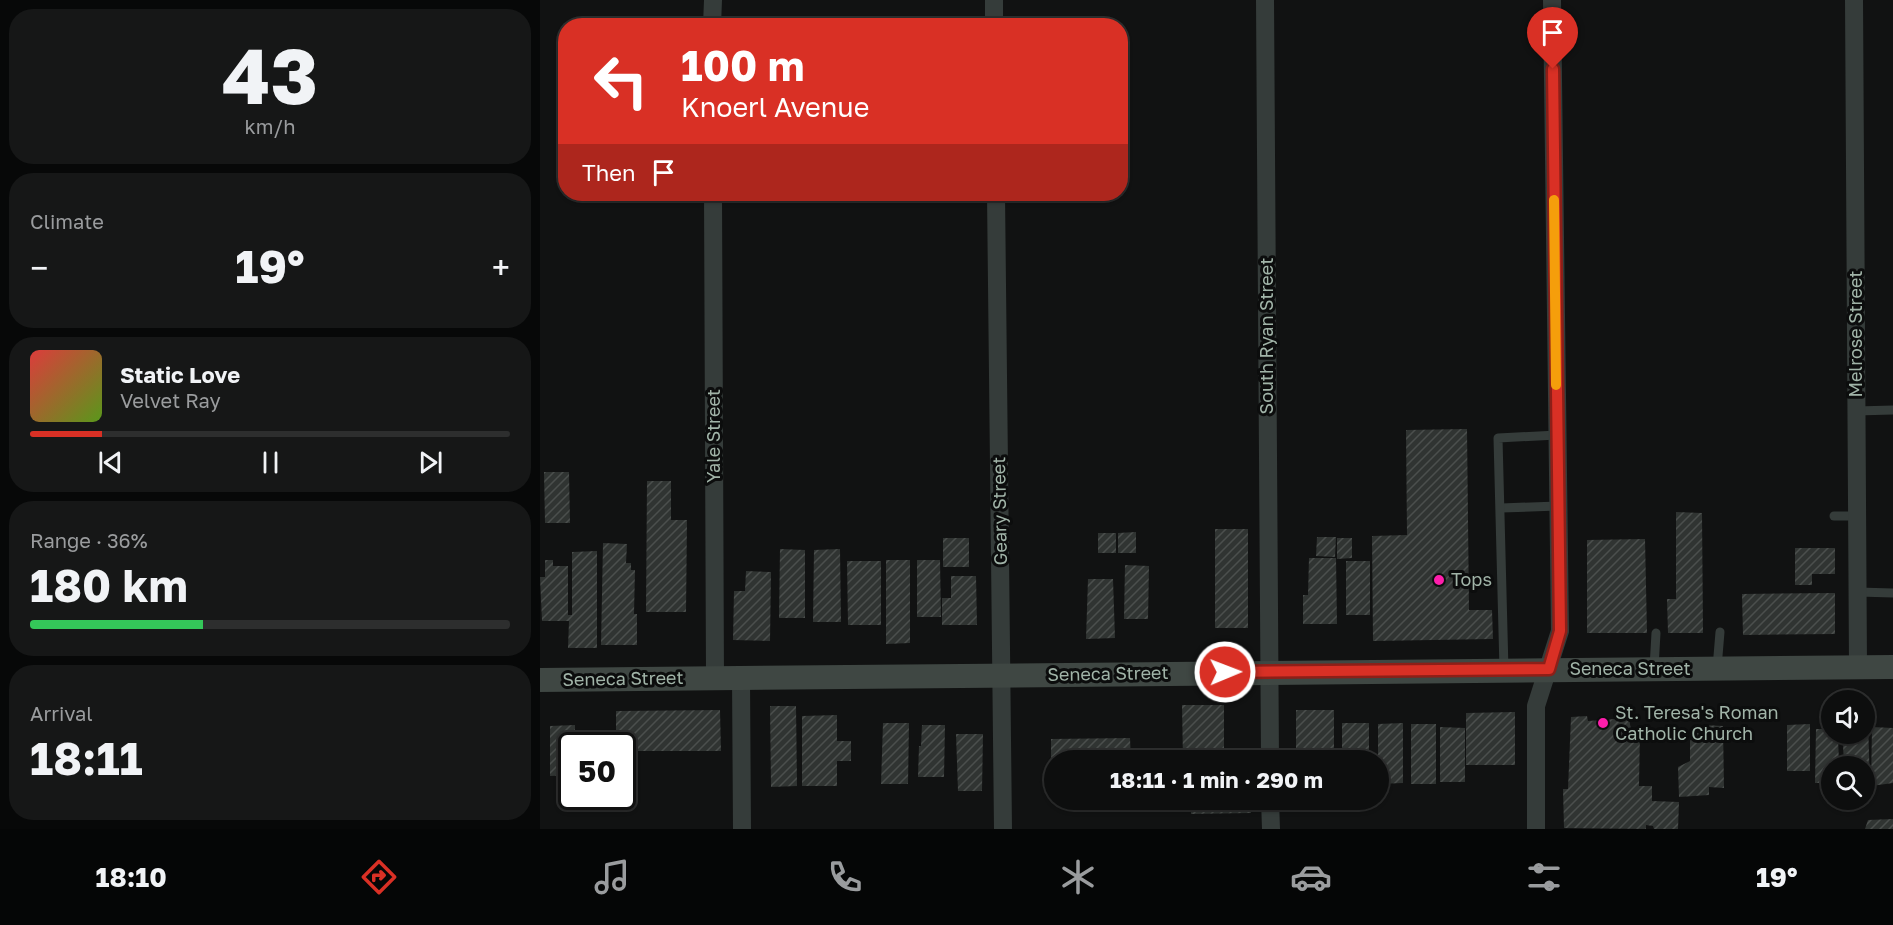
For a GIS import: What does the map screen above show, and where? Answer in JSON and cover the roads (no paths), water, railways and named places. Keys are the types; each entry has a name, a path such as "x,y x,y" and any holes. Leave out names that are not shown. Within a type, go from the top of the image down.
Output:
{"main road":[{"name":"Seneca Street","path":"540,680 1893,667"}],"street":[{"path":"712,18 713,0"},
{"path":"994,0 994,18"},
{"name":"South Ryan Street","path":"1265,0 1270,750"},
{"path":"1536,829 1536,706 1560,631 1552,0"},
{"name":"Melrose Street","path":"1854,0 1858,668"},
{"name":"Yale Street","path":"713,201 715,678"},
{"name":"Geary Street","path":"996,201 1003,829"},
{"path":"741,678 742,829"},
{"path":"1270,810 1270,829"}],"lane":[{"path":"1856,411 1893,410"},
{"path":"1504,670 1498,438 1557,435"},
{"path":"1501,508 1558,506"},
{"path":"1834,516 1857,516"},
{"path":"1857,592 1893,593"},
{"path":"1717,668 1720,632"},
{"path":"1654,668 1656,633"}],"place":[{"name":"Tops","path":"1439,580"},
{"name":"St. Teresa's Roman Catholic Church","path":"1603,723"}]}
